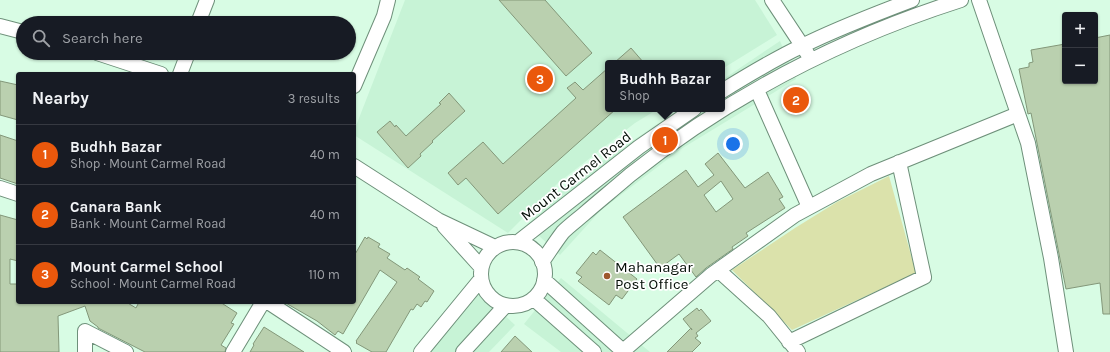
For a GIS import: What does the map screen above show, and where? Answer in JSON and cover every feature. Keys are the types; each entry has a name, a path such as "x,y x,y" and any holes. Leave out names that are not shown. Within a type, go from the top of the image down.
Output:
{"street":[{"path":"201,16 207,0"},
{"path":"356,81 384,16 388,0"},
{"path":"772,0 812,60"},
{"path":"725,89 774,60 802,46 847,25 912,0"},
{"path":"725,108 789,71 853,41 932,9 961,0"},
{"path":"979,0 1028,143 1052,258 1064,351"},
{"path":"0,26 16,30"},
{"path":"118,60 155,72"},
{"path":"181,72 185,60"},
{"path":"757,90 809,207"},
{"name":"Mount Carmel Road","path":"518,242 639,147 690,112"},
{"path":"542,262 564,232 622,182 658,154 719,112"},
{"path":"544,280 623,351 718,270 795,215 872,174 1018,114"},
{"path":"718,270 770,316 794,347 924,277 899,162"},
{"path":"356,167 438,220 495,247"},
{"path":"0,188 16,193"},
{"path":"421,352 481,273 486,255 495,247 506,242 518,242 533,249 542,262 544,280 541,289 534,299 520,306 505,306 494,300 485,291 481,273 438,220"},
{"path":"534,299 594,352"},
{"path":"233,352 262,304"},
{"path":"271,304 344,352"},
{"path":"463,352 505,306"},
{"path":"85,352 85,331 126,352"}],"shaded area":[{"path":"405,0 755,0 777,35 725,67 725,60 605,60 605,112 653,112 635,123 558,183 508,233 356,136 356,126"},
{"path":"780,41 796,79 681,149 601,210 560,255 527,225 568,184 676,112 725,112 725,78"},
{"path":"889,176 916,273 792,330 732,270 837,202"},
{"path":"561,278 650,352 561,352 524,324"},
{"path":"471,284 515,325 489,352 413,352"}],"building":[{"path":"499,0 545,0 592,53 566,76"},
{"path":"1110,35 1110,314 1103,314 1100,283 1066,289 1031,113 1028,114 1019,69 1029,67 1029,63 1033,62 1031,50 1062,45 1062,84 1098,84 1098,37"},
{"path":"631,48 641,60 617,60"},
{"path":"605,71 605,112 613,112 498,214 466,178 458,185 448,173 483,142 503,164 576,98 567,88 575,82 583,90"},
{"path":"0,81 16,85 16,119 0,115"},
{"path":"449,93 465,111 432,141 433,142 420,154 421,156 408,168 377,132 390,121 406,136 441,104 439,103"},
{"path":"0,135 16,140 16,183 0,178"},
{"path":"718,153 745,188 768,172 783,197 779,199 785,208 746,233 748,236 732,247 733,249 696,277 679,254 660,268 623,217 686,170 698,187 714,175 705,164","holes":["721,181 733,199 716,212 704,195"]},
{"path":"0,215 16,219 16,260 10,259 10,284 16,284 16,304 129,304 136,308 138,304 223,304 237,313 231,323 234,324 221,345 226,348 225,352 145,352 98,328 90,321 85,306 58,316 59,352 0,352"},
{"path":"365,237 367,239 368,237 380,244 378,247 390,254 387,258 405,270 407,268 420,277 418,279 434,291 427,302 425,301 421,307 417,304 413,310 411,309 386,352 372,352 356,343 397,282 380,270 343,334 338,331 335,335 317,321 287,304 356,304 356,253"},
{"path":"600,250 637,279 622,299 616,295 609,305 578,281 582,277 576,273 593,252 596,255"},
{"path":"697,308 699,311 701,309 711,321 696,333 698,336 695,338 701,343 692,352 667,352 691,328 683,319"},
{"path":"264,327 304,352 250,352 254,345 253,344"},
{"path":"515,336 532,352 501,352"}],"place":[{"name":"Mount Carmel School","path":"540,79"},
{"name":"Canara Bank","path":"796,100"},
{"name":"Budhh Bazar","path":"665,140"},
{"name":"Mahanagar Post Office","path":"607,276"}]}
